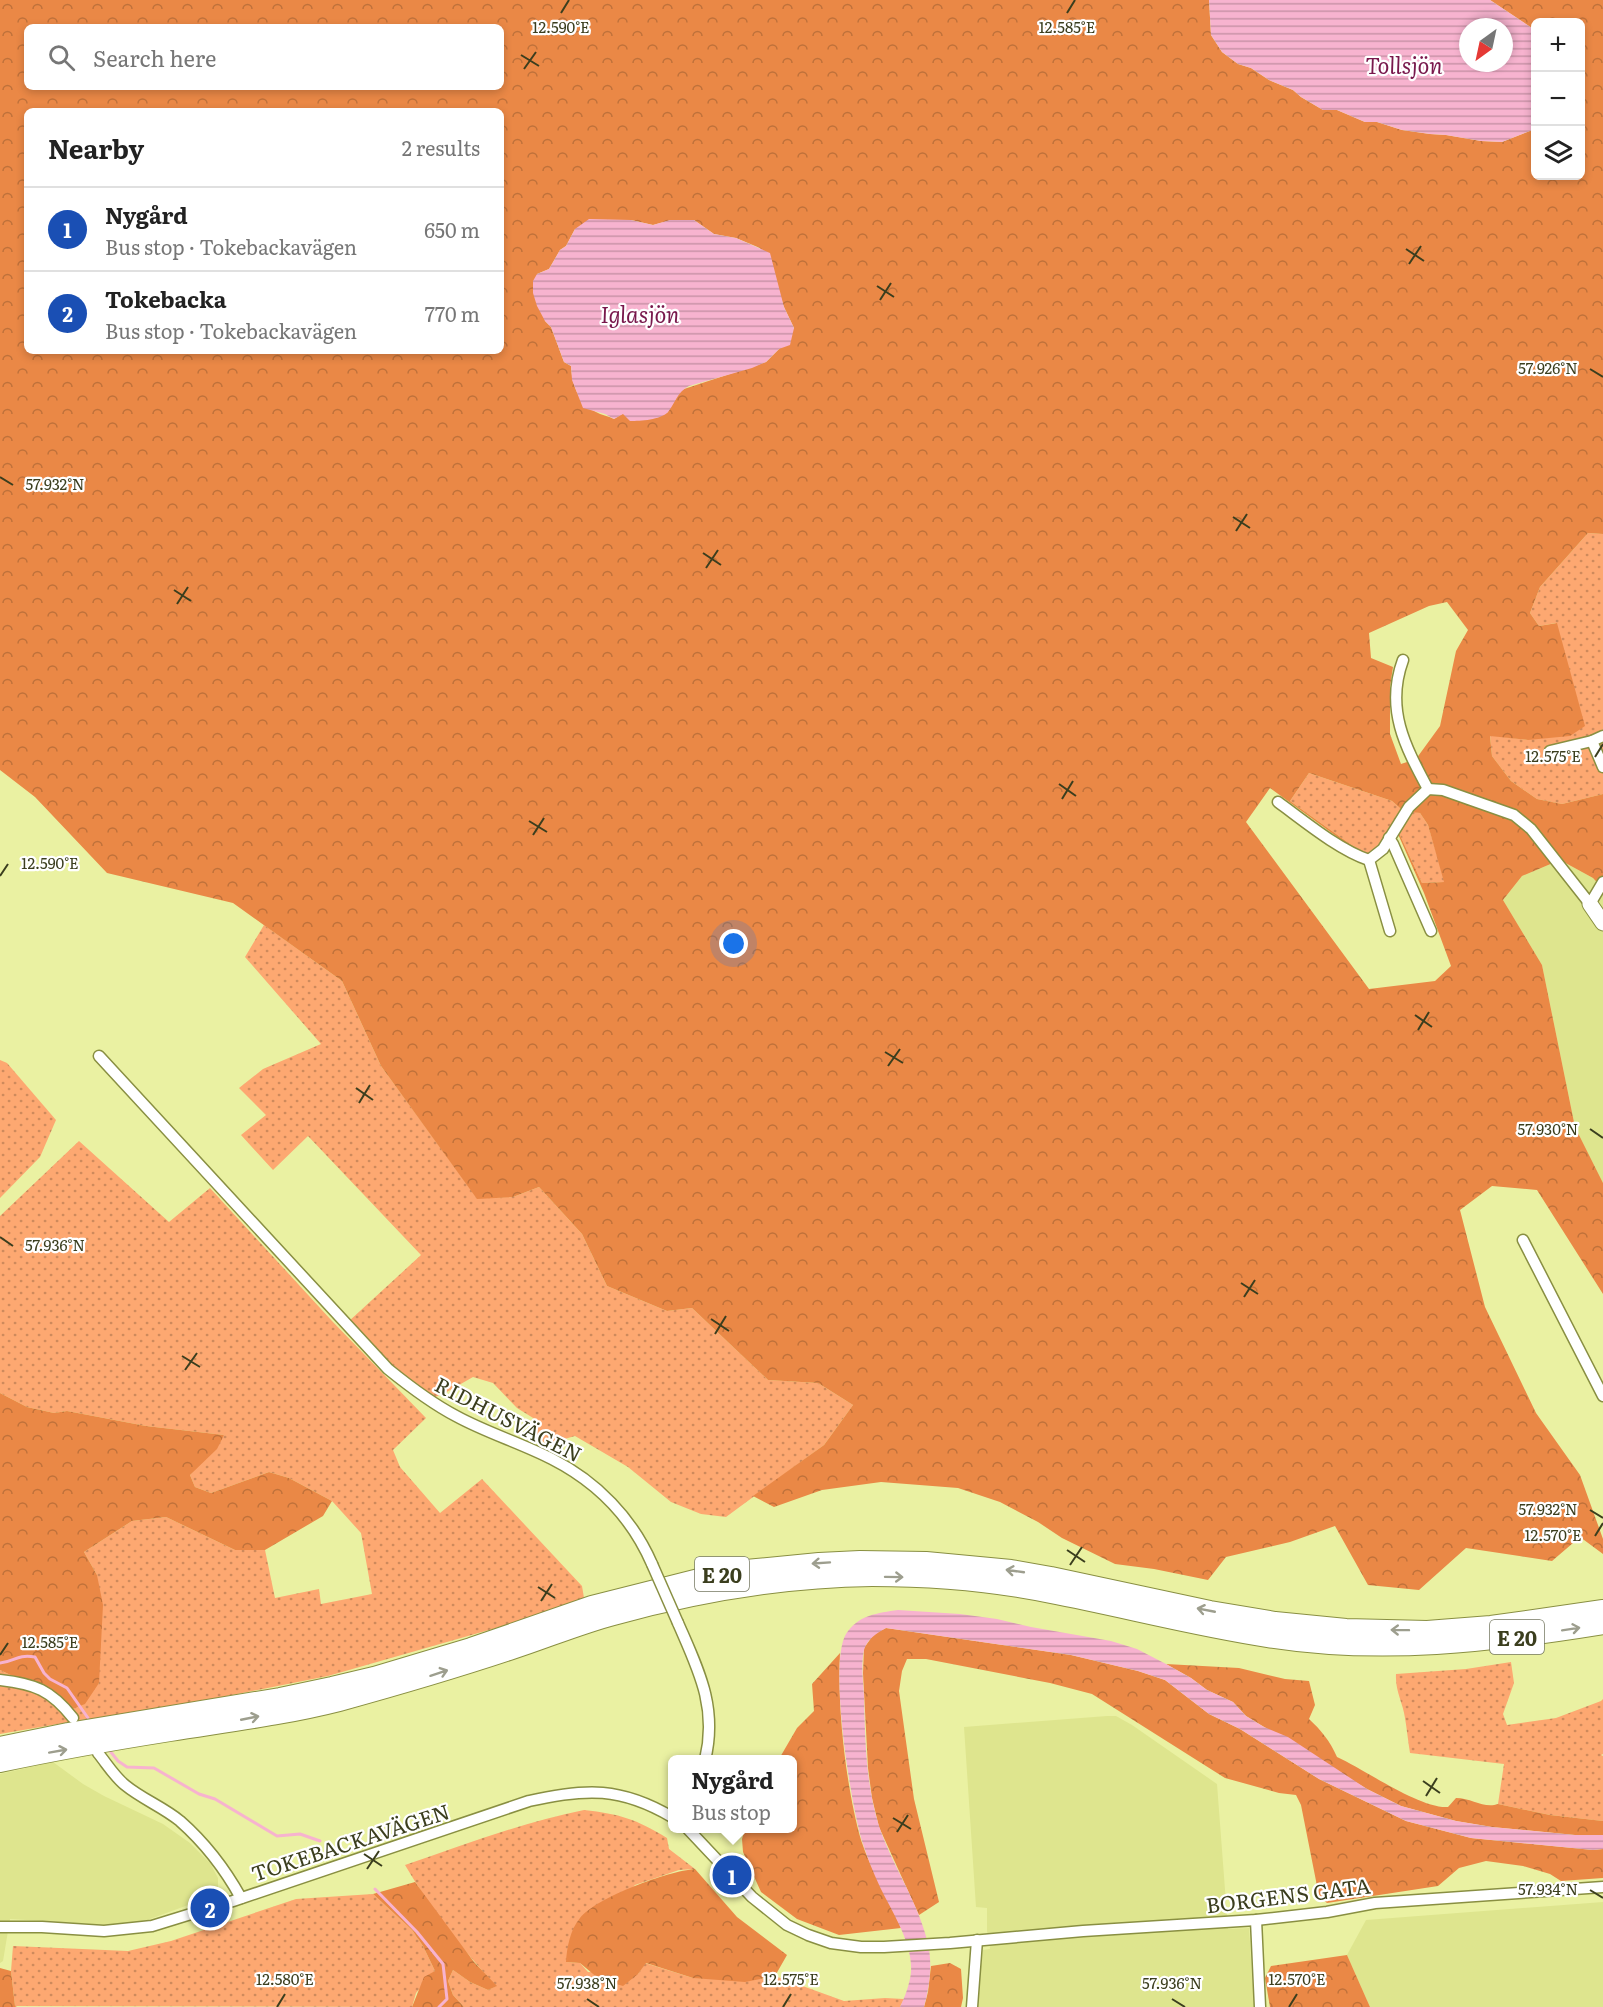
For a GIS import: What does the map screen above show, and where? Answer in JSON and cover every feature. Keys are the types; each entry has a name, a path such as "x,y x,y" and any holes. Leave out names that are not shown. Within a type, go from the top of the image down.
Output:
{"highway":[{"name":"E 20","path":"0,1747 333,1687 449,1654 604,1603 706,1577 746,1570 819,1563 926,1562 1001,1569 1062,1579 1210,1611 1275,1622 1346,1629 1427,1631 1469,1628 1603,1610"},
{"name":"E 20","path":"0,1762 332,1703 422,1679 611,1616 734,1588 822,1578 921,1577 1004,1585 1207,1627 1272,1638 1344,1644 1430,1645 1486,1641 1603,1624"}],"street":[{"path":"1403,660 1395,690 1397,723 1415,766 1428,789"},
{"path":"1550,752 1603,736"},
{"path":"1592,741 1603,767"},
{"path":"1369,860 1383,849 1409,807 1428,789 1443,790 1514,815 1531,829 1603,923"},
{"path":"1278,802 1324,835 1369,860"},
{"path":"1389,838 1431,931"},
{"path":"1369,860 1390,931"},
{"path":"1590,904 1603,882"},
{"name":"RIDHUSVÄGEN","path":"99,1056 387,1369 422,1396 456,1416 552,1459 595,1487 614,1504 632,1527 652,1564 700,1674 709,1710 709,1736 706,1755"},
{"path":"1523,1240 1603,1396"},
{"path":"0,1680 30,1684 46,1691 61,1702 73,1719"},
{"path":"98,1753 126,1786 164,1810 202,1843 226,1872 241,1898"},
{"name":"TOKEBACKAVÄGEN","path":"0,1927 104,1931 152,1926 529,1800 563,1793 606,1792 641,1802 668,1815"},
{"path":"692,1833 752,1897 787,1925 808,1935 831,1943 884,1947 977,1940 972,2007"},
{"name":"BORGENS GATA","path":"977,1940 1256,1920 1327,1912 1375,1903 1603,1887"},
{"path":"1256,1920 1260,2007"}],"shaded area":[{"path":"1588,533 1603,534 1603,794 1562,804 1537,799 1511,781 1492,756 1490,735 1528,740 1556,623 1539,626 1530,613 1540,587"},
{"path":"1309,773 1392,801 1401,809 1387,835 1374,852 1364,854 1290,801"},
{"path":"1411,811 1420,813 1428,825 1445,882 1422,883 1399,833"},
{"path":"1560,860 1593,878 1603,889 1603,1183 1575,1127 1542,965 1503,900 1522,876"},
{"path":"264,925 342,981 381,1066 477,1198 513,1197 539,1187 582,1234 607,1286 667,1311 692,1308 768,1380 818,1383 853,1405 824,1445 726,1517 701,1514 671,1502 628,1467 575,1436 547,1444 526,1431 538,1421 517,1408 493,1383 473,1377 433,1398 391,1364 348,1322 421,1255 308,1136 273,1170 241,1135 266,1115 239,1088 263,1069 321,1044 245,957"},
{"path":"0,1060 7,1063 56,1120 40,1157 0,1198"},
{"path":"79,1141 169,1222 210,1188 332,1321 426,1418 393,1450 400,1467 440,1513 482,1479 582,1586 584,1598 517,1622 328,1676 142,1713 81,1720 0,1734 0,1670 19,1679 35,1681 58,1694 72,1709 99,1683 97,1575 84,1552 132,1521 166,1517 235,1550 265,1550 275,1598 319,1589 321,1604 372,1594 361,1533 332,1501 289,1478 269,1472 211,1493 195,1487 190,1475 224,1435 146,1426 67,1411 54,1413 27,1407 0,1393 0,1216"},
{"path":"1511,1662 1514,1683 1503,1714 1507,1725 1556,1718 1603,1699 1603,1754 1601,1755 1603,1756 1603,1821 1550,1815 1498,1804 1504,1764 1410,1753 1396,1674 1466,1669"},
{"path":"1116,1716 1132,1725 1217,1784 1228,1929 1249,1928 1254,2007 976,2007 983,1950 990,1949 987,1908 976,1907 964,1727"},
{"path":"53,1762 83,1784 163,1824 190,1843 210,1863 218,1878 218,1887 210,1897 139,1923 111,1925 10,1919 3,1961 0,1963 0,1774"},
{"path":"584,1810 608,1813 646,1826 667,1838 669,1849 695,1869 679,1870 635,1885 566,1962 580,1963 588,1972 638,1974 645,1963 693,1978 767,1979 775,1976 844,2001 904,1999 900,2007 464,2007 453,1995 448,1981 453,1970 470,1982 488,1990 496,1986 447,1928 405,1865 516,1827"},
{"path":"373,1894 412,1930 435,1971 416,1993 412,2007 15,2006 11,1971 13,1946 128,1951 171,1941 296,1899"},
{"path":"1603,1902 1603,2007 1370,2007 1347,1955 1366,1920"}],"green space":[{"path":"0,0 1209,0 1211,35 1222,52 1238,64 1251,68 1269,80 1293,90 1323,110 1337,110 1365,122 1377,122 1402,130 1481,141 1502,142 1531,131 1531,180 1585,180 1585,18 1531,18 1531,27 1490,0 1603,0 1603,534 1588,533 1540,587 1530,613 1539,626 1557,623 1585,726 1570,736 1528,740 1490,736 1492,756 1511,781 1537,799 1562,804 1603,794 1603,889 1593,878 1560,860 1522,876 1503,900 1542,965 1575,1127 1603,1183 1603,1294 1537,1190 1492,1186 1460,1210 1485,1307 1536,1413 1580,1475 1603,1539 1603,1554 1580,1537 1552,1561 1466,1548 1419,1590 1368,1585 1335,1526 1290,1542 1226,1557 1208,1580 1115,1564 1062,1538 1000,1502 958,1488 881,1482 822,1490 774,1507 753,1496 824,1445 853,1405 818,1383 768,1380 692,1308 667,1311 607,1286 582,1234 539,1187 513,1197 477,1199 381,1066 342,981 233,903 107,873 35,797 0,770","holes":["631,220 653,225 671,220 694,220 714,234 736,238 760,248 794,328 766,362 681,390 667,413 622,414 614,419 598,413 580,398 573,380 571,366 564,362 551,327 545,321 537,274 549,269 575,229","1447,602 1468,630 1456,651 1440,726 1416,759 1401,764 1390,734 1390,687 1393,667 1371,658 1369,633 1429,606","1309,773 1392,801 1401,809 1375,852 1364,854 1290,801","1270,788 1362,855 1381,857 1398,834 1424,893 1451,966 1435,981 1369,989 1246,822","1411,812 1420,813 1428,825 1444,882 1422,883 1399,833"]},
{"path":"0,1393 27,1407 54,1413 67,1411 146,1426 224,1435 217,1449 190,1475 195,1487 211,1493 269,1472 289,1478 332,1501 323,1516 265,1550 235,1550 166,1517 132,1521 84,1552 97,1575 103,1605 99,1683 85,1704 72,1709 58,1694 35,1682 19,1679 0,1670"},
{"path":"886,1628 1071,1655 1165,1680 1209,1714 1240,1729 1319,1779 1406,1821 1471,1838 1593,1850 1603,1849 1603,1878 1561,1881 1550,1874 1523,1866 1486,1861 1459,1868 1438,1886 1327,1903 1319,1896 1301,1805 1296,1795 1279,1793 1225,1778 1092,1694 1050,1683 926,1659 907,1659 902,1671 899,1691 914,1799 939,1902 919,1915 879,1827 868,1768 863,1673 864,1648 874,1634"},
{"path":"840,1653 841,1722 856,1819 865,1851 901,1928 839,1935 797,1919 761,1892 743,1852 744,1833 797,1833 797,1755 781,1755 797,1728 814,1711 812,1684"},
{"path":"1166,1664 1239,1668 1285,1679 1309,1681 1315,1705 1309,1719 1325,1736 1337,1757 1392,1787 1436,1806 1448,1807 1456,1798 1462,1798 1488,1805 1498,1804 1550,1815 1603,1821 1603,1835 1575,1835 1492,1827 1456,1821 1401,1806 1367,1789 1246,1716 1233,1702 1207,1690"},
{"path":"695,1869 737,1917 787,1955 775,1976 745,1982 693,1978 646,1963 638,1974 623,1986 599,1979 580,1963 566,1962 571,1933 580,1918 589,1910 634,1886"},
{"path":"415,1882 474,1962 497,1986 488,1990 470,1982 453,1970 448,1981 453,1995 464,2007 412,2007 424,1977 435,1971 412,1930 373,1894"},
{"path":"1347,1955 1370,2007 1270,2007 1265,1978 1271,1966"},
{"path":"950,1963 961,1969 963,1998 961,2007 924,2007 931,1966"},
{"path":"0,1968 11,1971 15,2006 17,2007 0,2007"}],"water":[{"name":"Tollsjön","path":"1209,0 1490,0 1531,27 1531,131 1502,142 1481,141 1402,130 1377,122 1365,122 1337,110 1323,110 1293,90 1269,80 1251,68 1238,64 1222,52 1211,35"},
{"name":"Iglasjön","path":"589,219 631,220 653,225 670,220 694,220 714,234 736,238 770,253 784,307 794,328 790,345 779,349 766,362 752,368 685,388 665,415 630,421 623,414 614,419 583,408 572,380 571,366 564,362 551,327 537,306 533,293 533,281 537,274 549,269 575,229"},
{"path":"898,1610 997,1619 1111,1641 1137,1649 1191,1678 1207,1690 1233,1702 1246,1716 1288,1737 1367,1789 1401,1806 1456,1821 1492,1827 1575,1835 1603,1835 1603,1849 1593,1850 1471,1838 1406,1821 1319,1779 1240,1729 1209,1714 1165,1680 1138,1671 1071,1655 886,1628 870,1640 865,1646 863,1655 862,1672 869,1778 879,1826 923,1925 929,1948 930,1965 924,2007 900,2007 910,1981 909,1950 901,1928 870,1864 857,1823 843,1735 839,1674 841,1650 846,1634 851,1628 869,1616"}],"waterway":[{"path":"0,1663 20,1657 35,1657 50,1679 67,1688 88,1718"},
{"path":"110,1751 127,1767 154,1768 199,1794 215,1799 277,1836 300,1834 320,1841"},
{"path":"375,1889 417,1932 443,1964 447,1999 439,2007"}],"place":[{"name":"Nygård","path":"732,1875"},
{"name":"Tokebacka","path":"210,1908"}]}
